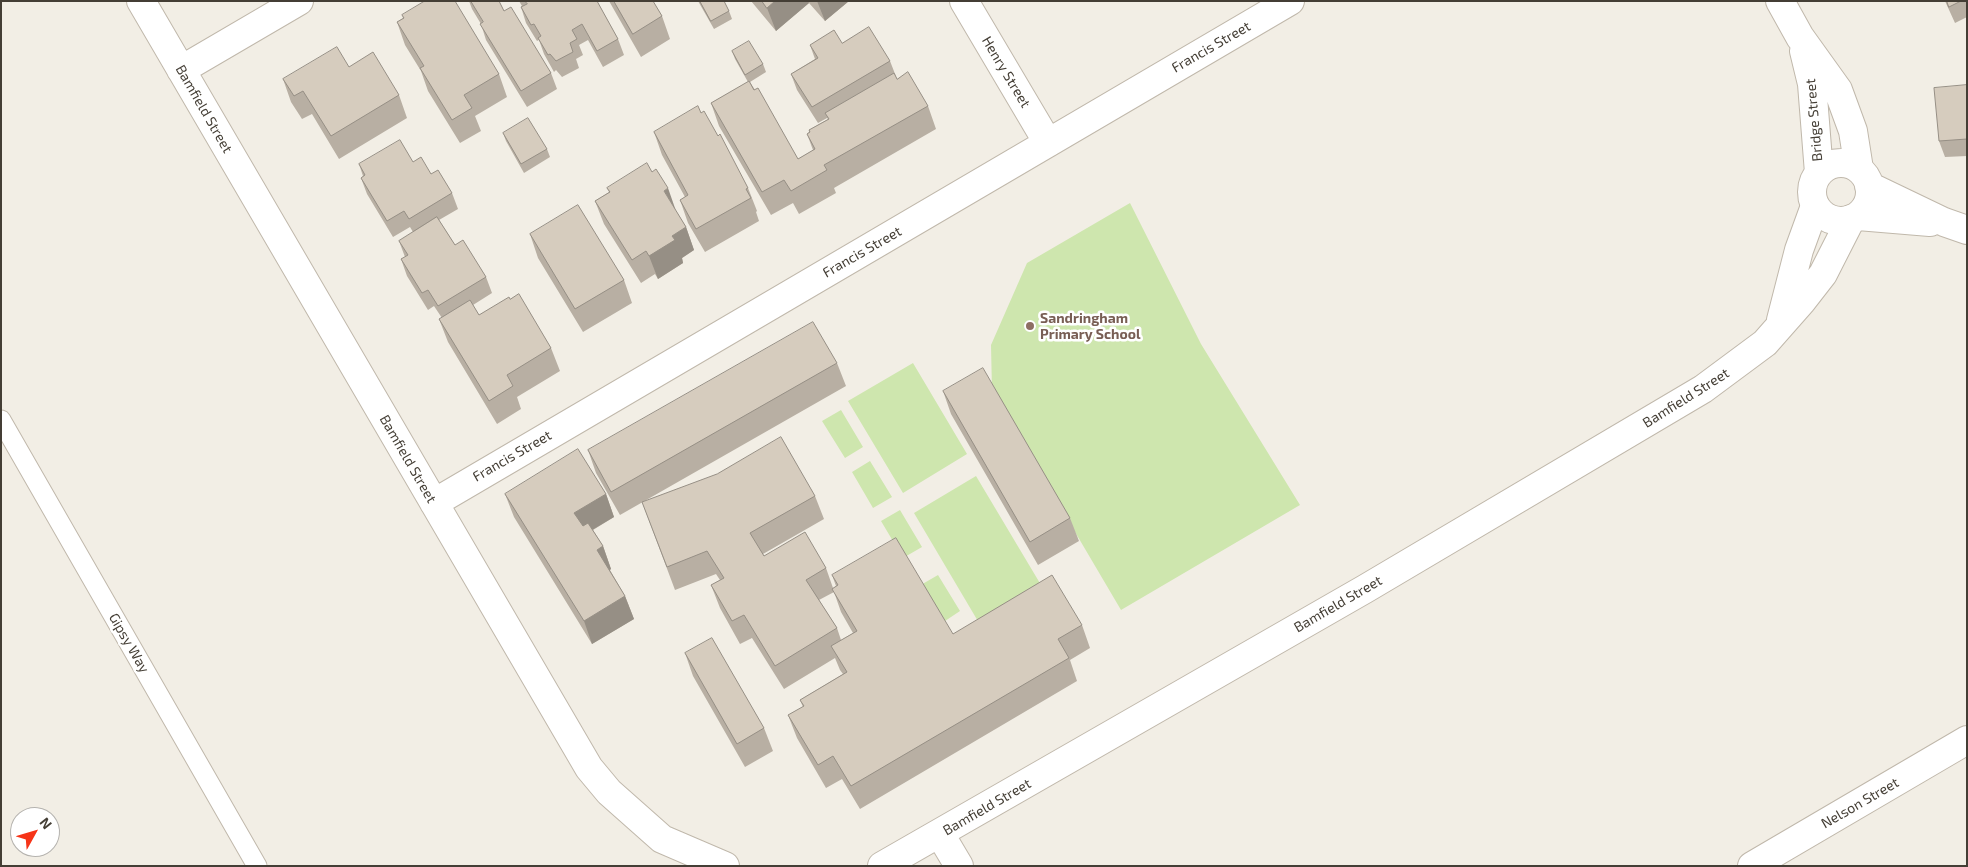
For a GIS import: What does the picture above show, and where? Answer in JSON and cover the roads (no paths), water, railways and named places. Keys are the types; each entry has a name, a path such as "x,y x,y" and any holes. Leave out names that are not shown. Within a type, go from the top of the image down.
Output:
{"street":[{"name":"Bamfield Street","path":"141,1 571,739 609,792 662,839 725,866"},
{"path":"181,70 299,1"},
{"name":"Henry Street","path":"964,1 1048,143"},
{"name":"Francis Street","path":"434,503 1290,1"},
{"name":"Bridge Street","path":"1780,1 1800,37 1838,90 1853,131 1864,178"},
{"name":"Bridge Street","path":"1800,37 1812,84 1818,173"},
{"path":"1833,164 1851,165 1864,178 1955,226 1855,218 1835,221 1827,218 1815,206 1812,189 1818,173 1833,164"},
{"path":"1855,218 1868,203 1864,178"},
{"name":"Bamfield Street","path":"1780,324 1799,250 1815,206"},
{"name":"Bamfield Street","path":"882,866 1356,594 1703,389 1749,356 1780,324 1823,274 1855,218"},
{"name":"Nelson Street","path":"1752,866 1967,740"},
{"path":"940,834 959,866"}],"lane":[{"name":"Gipsy Way","path":"1,420 257,866"}],"place":[{"name":"Sandringham Primary School","path":"1030,326"}]}
